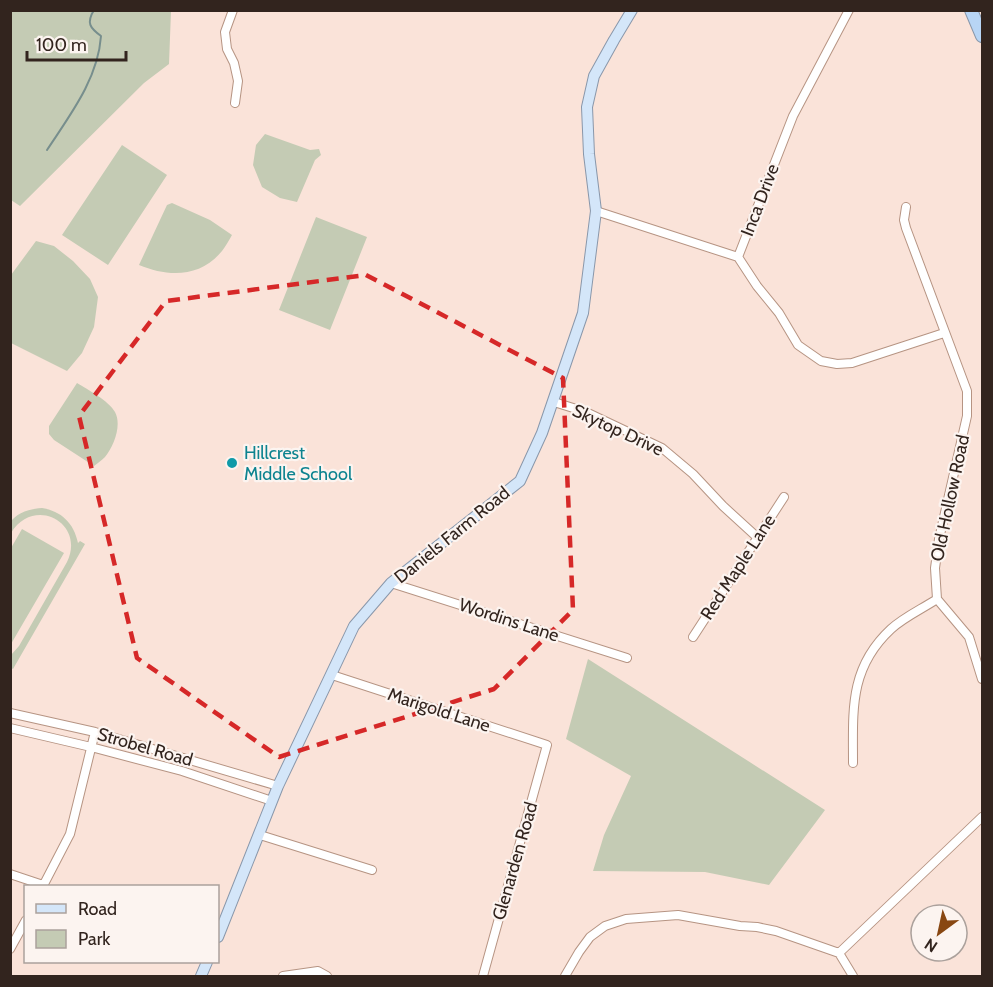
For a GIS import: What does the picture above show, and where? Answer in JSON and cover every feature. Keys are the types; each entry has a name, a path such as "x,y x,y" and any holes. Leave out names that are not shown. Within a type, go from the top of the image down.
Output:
{"highway":[{"path":"971,10 982,36"}],"main road":[{"name":"Daniels Farm Road","path":"219,935 278,786 354,626 391,583 520,481 542,433 583,312 596,212 589,154 587,107 594,76 632,10"}],"street":[{"path":"233,10 225,32 227,49 234,63 238,81 235,103"},
{"name":"Inca Drive","path":"596,212 738,257 793,116 849,10"},
{"name":"Old Hollow Road","path":"906,207 904,220 906,228 967,391 967,416 934,568 938,599"},
{"path":"738,257 757,286 779,313 798,345 821,361 837,364 852,363 944,333"},
{"name":"Skytop Drive","path":"554,402 586,412 662,448 693,474 758,538"},
{"name":"Red Maple Lane","path":"693,638 784,497"},
{"name":"Wordins Lane","path":"391,583 627,658"},
{"path":"853,763 855,695 858,682 864,662 892,628 938,599 969,637 982,679"},
{"name":"Marigold Lane","path":"332,675 547,745"},
{"name":"Strobel Road","path":"10,713 95,732 278,786"},
{"name":"Strobel Road","path":"10,728 182,771 272,801"},
{"path":"44,885 70,834 95,732"},
{"name":"Glenarden Road","path":"484,976 547,745"},
{"path":"839,952 982,817"},
{"path":"260,835 372,870"},
{"path":"10,874 40,885"},
{"path":"566,976 590,937 605,926 626,920 678,915 776,931 839,952 853,976"},
{"path":"10,949 24,924"},
{"path":"283,976 318,971 327,976"}],"highlighted area":[{"path":"366,275 563,378 573,610 494,689 279,757 137,658 79,416 166,301"}],"green space":[{"path":"10,11 171,11 169,64 144,83 20,206 11,200"},
{"path":"265,134 310,150 319,149 321,155 315,160 297,202 280,198 262,187 253,165 256,145"},
{"path":"122,145 167,175 108,265 62,235"},
{"path":"172,203 210,220 232,235 213,260 204,266 183,273 161,272 139,265 167,205"},
{"path":"316,217 367,237 330,330 279,310"},
{"path":"36,241 54,246 73,261 90,279 98,297 94,327 82,353 67,371 11,343 11,275"},
{"path":"77,383 108,404 117,417 116,435 111,447 105,457 94,466 54,440 49,434 49,426"},
{"path":"42,508 66,519 78,543 80,541 85,544 13,669 11,668 11,655 19,646 67,562 71,548 70,536 64,526 44,515 32,516 21,522 11,533 11,521 17,515"},
{"path":"22,529 64,553 11,644 11,548"},
{"path":"588,659 825,810 769,885 705,872 593,871 604,835 631,776 566,739"}],"waterway":[{"path":"47,150 82,96 95,67 101,36 90,25 90,18 94,10"}],"place":[{"name":"Hillcrest Middle School","path":"232,463"}]}
